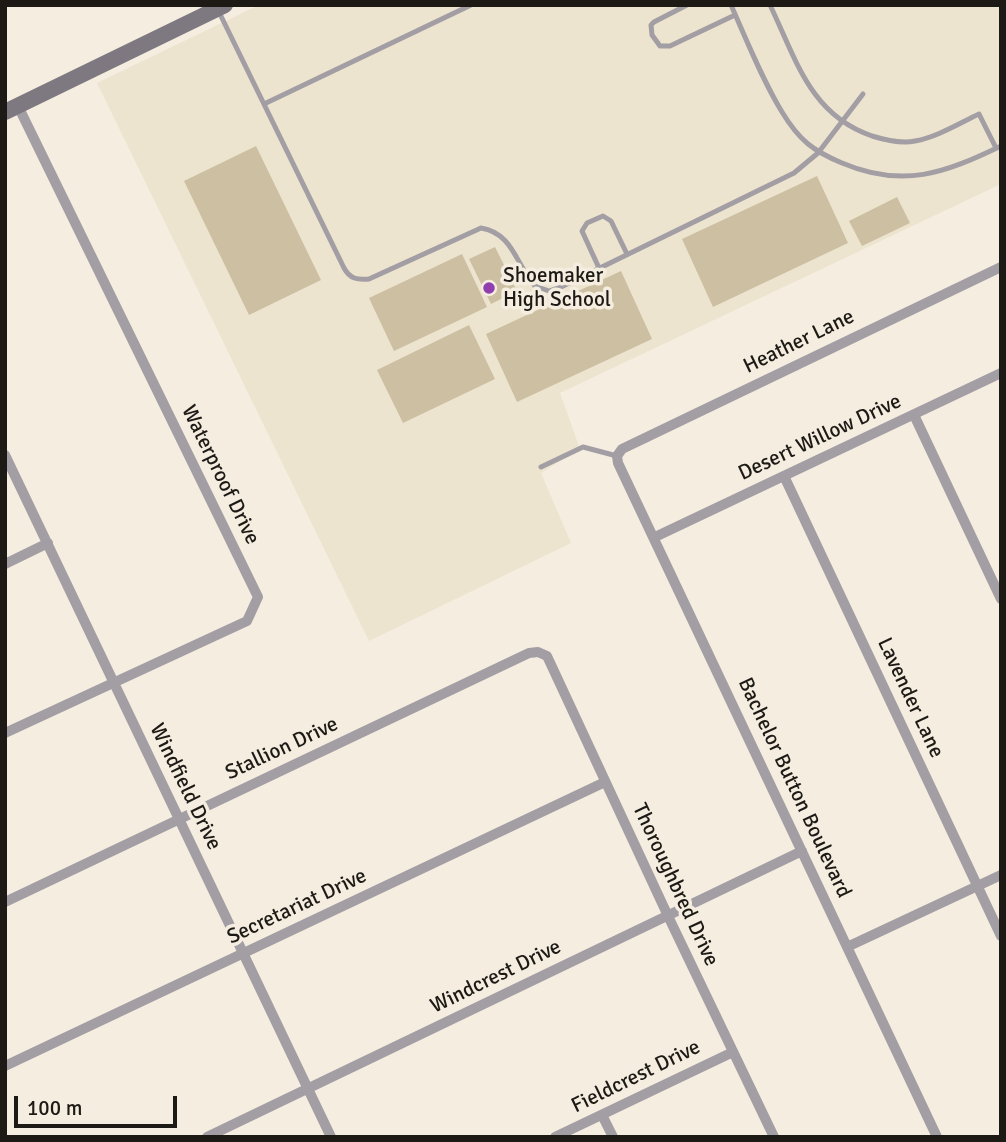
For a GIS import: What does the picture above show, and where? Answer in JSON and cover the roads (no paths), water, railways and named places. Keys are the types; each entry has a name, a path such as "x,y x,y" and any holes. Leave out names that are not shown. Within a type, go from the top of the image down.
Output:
{"main road":[{"path":"11,109 221,7"}],"street":[{"name":"Waterproof Drive","path":"5,733 247,621 258,597 11,109"},
{"name":"Heather Lane","path":"617,456 622,449 1001,267"},
{"name":"Desert Willow Drive","path":"654,537 1001,373"},
{"path":"914,415 1001,599"},
{"name":"Windfield Drive","path":"5,455 331,1137"},
{"name":"Bachelor Button Boulevard","path":"617,456 937,1137"},
{"name":"Lavender Lane","path":"784,476 1001,936"},
{"path":"5,564 48,543"},
{"name":"Thoroughbred Drive","path":"538,652 547,656 774,1137"},
{"name":"Stallion Drive","path":"5,902 529,653 538,652"},
{"name":"Secretariat Drive","path":"5,1066 605,782"},
{"name":"Windcrest Drive","path":"206,1137 802,852"},
{"path":"847,947 1001,875"},
{"name":"Fieldcrest Drive","path":"555,1137 733,1052"},
{"path":"602,1115 613,1137"}],"lane":[{"path":"264,104 471,5"},
{"path":"687,5 651,25 652,35 660,46 670,46 736,15"},
{"path":"731,5 783,113 818,153 865,173 900,177 937,173 998,147 979,114 912,142 878,138 842,123 816,97 770,5"},
{"path":"221,7 264,104 344,268 354,279 369,279 481,228 497,233 506,240 529,280 541,290 549,291 561,287 793,173 818,153 863,94"},
{"path":"599,268 582,231 587,223 603,216 611,221 627,254"},
{"path":"541,467 583,447 617,456"}],"place":[{"name":"Shoemaker High School","path":"489,288"}]}
